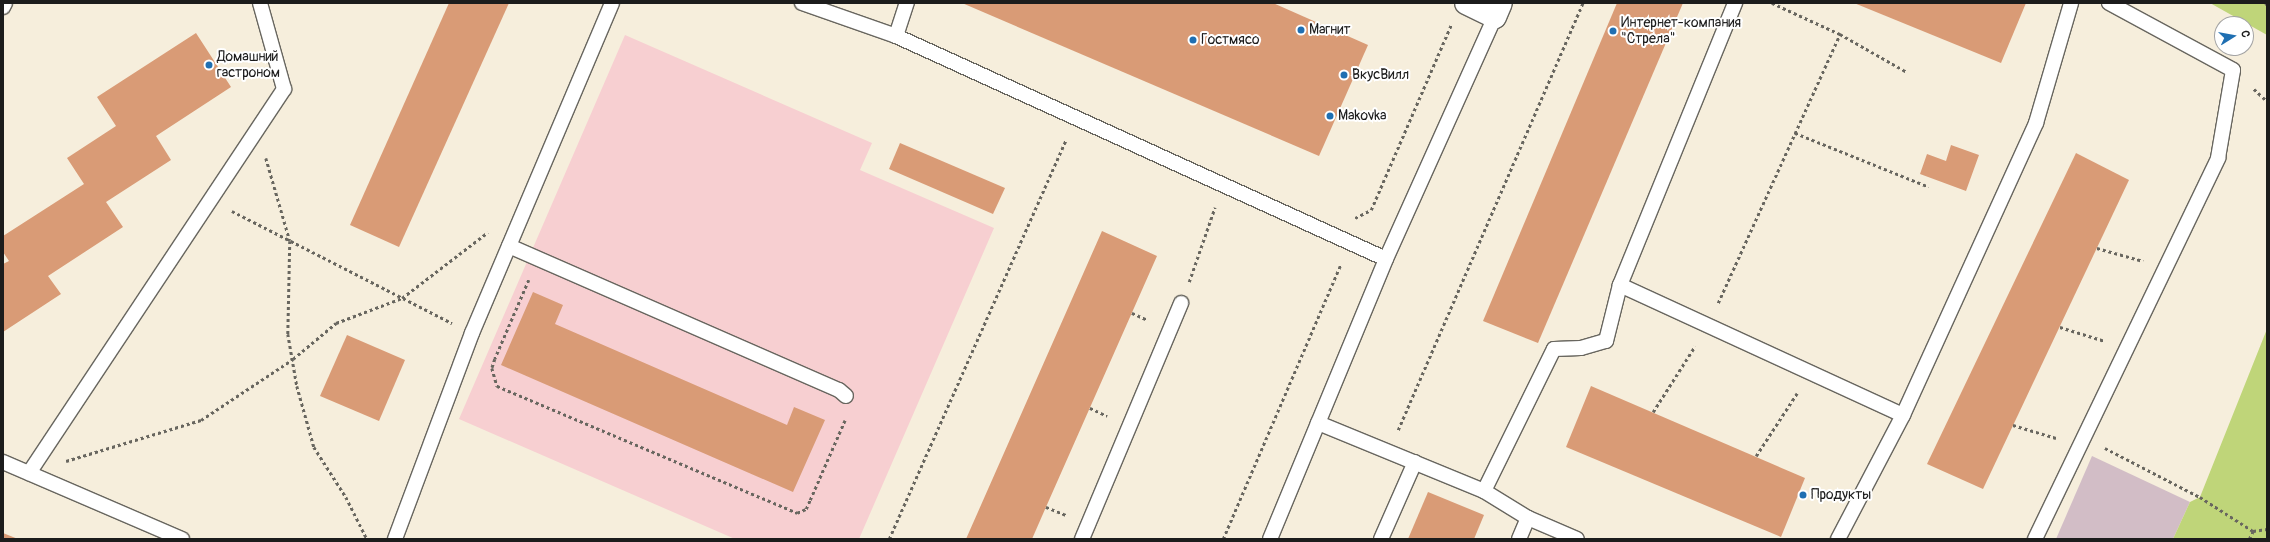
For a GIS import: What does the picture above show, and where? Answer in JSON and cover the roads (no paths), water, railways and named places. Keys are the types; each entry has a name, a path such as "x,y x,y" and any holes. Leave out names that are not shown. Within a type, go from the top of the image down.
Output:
{"street":[{"path":"1460,10 1498,10"}],"lane":[{"path":"3,7 5,3"},
{"path":"29,473 208,199 284,88 260,3"},
{"path":"394,539 472,334 612,3"},
{"path":"802,3 896,36 1076,116 1223,186 1386,259"},
{"path":"896,36 907,3"},
{"path":"1484,491 1554,349 1581,348 1606,341 1620,285 1735,3"},
{"path":"1838,539 1903,415 2036,123 2070,3"},
{"path":"2035,539 2218,158 2233,70 2109,3"},
{"path":"1270,539 1386,259 1498,10"},
{"path":"509,246 839,390 846,396"},
{"path":"1620,285 1903,415"},
{"path":"1082,539 1182,303"},
{"path":"1318,423 1484,491 1528,518 1576,539"},
{"path":"3,462 182,539"},
{"path":"1381,539 1415,462"},
{"path":"1519,539 1528,518"}],"place":[{"name":"Магнит","path":"1301,30"},
{"name":"Интернет-компания \"Стрела\"","path":"1613,31"},
{"name":"Гостмясо","path":"1193,40"},
{"name":"Домашний гастроном","path":"209,65"},
{"name":"ВкусВилл","path":"1344,75"},
{"name":"Makovka","path":"1330,116"},
{"name":"Продукты","path":"1803,495"}]}
